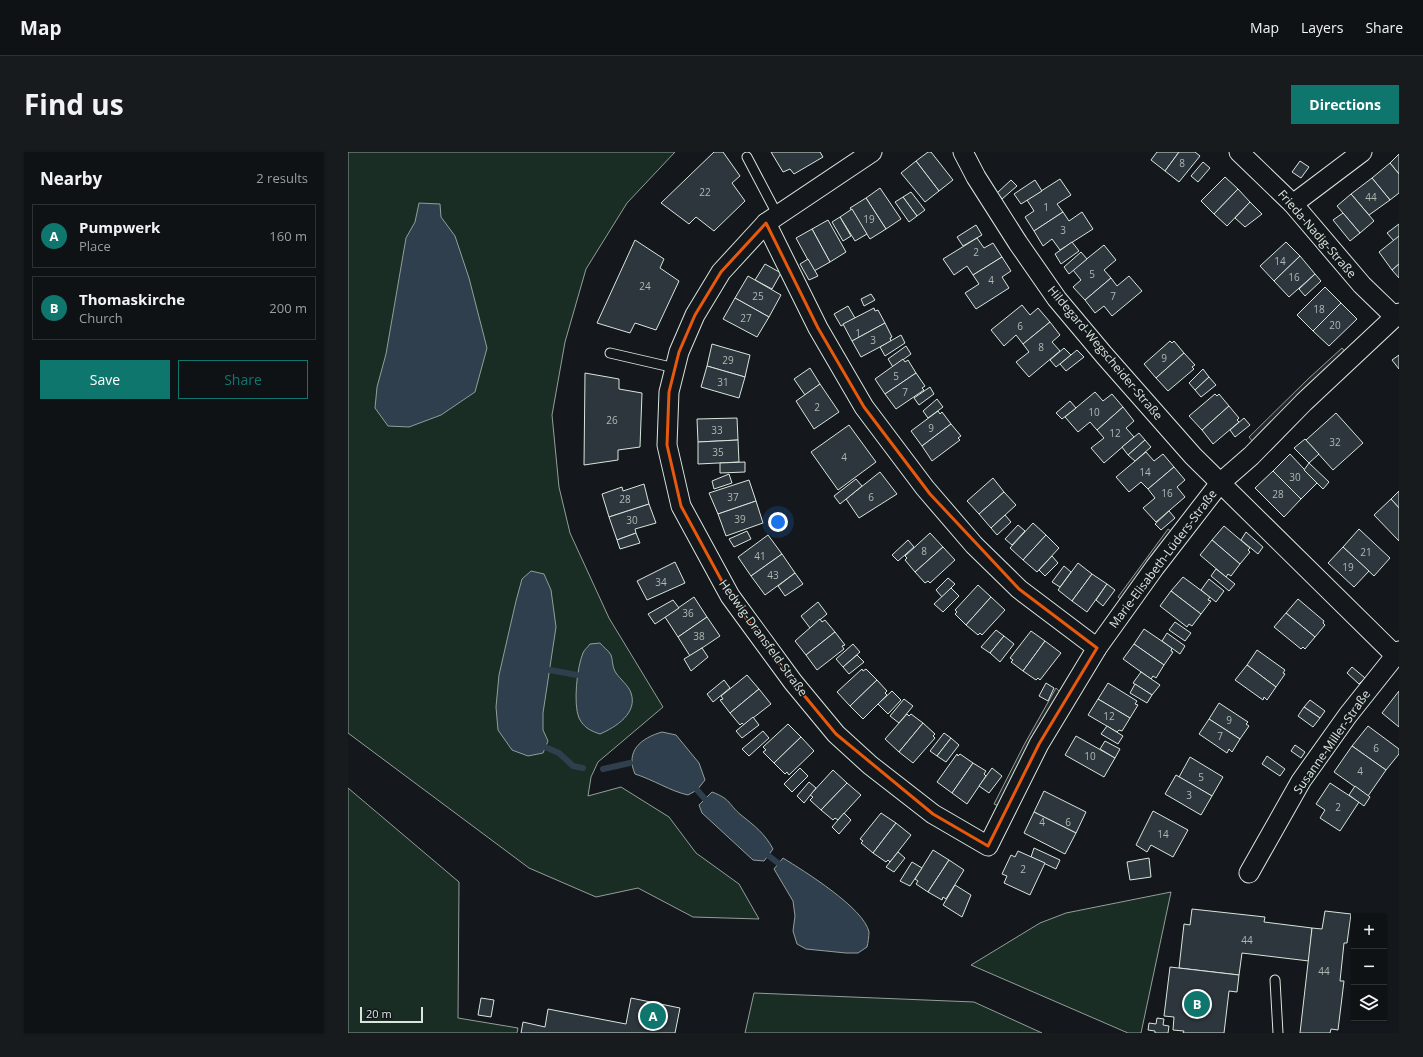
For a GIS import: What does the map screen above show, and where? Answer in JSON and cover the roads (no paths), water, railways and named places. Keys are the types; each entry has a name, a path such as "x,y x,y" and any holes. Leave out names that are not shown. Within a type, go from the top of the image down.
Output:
{"street":[{"name":"Hildegard-Wegscheider-Straße","path":"962,152 1018,243 1057,299 1193,456 1220,483"},
{"name":"Frieda-Nadig-Straße","path":"1240,152 1293,204 1349,270 1397,315"},
{"path":"1293,204 1362,152"},
{"name":"Hedwig-Dransfeld-Straße","path":"862,155 771,219 721,272 695,315 675,368 669,392 667,445 681,506 730,596 793,682 836,734 870,765 933,814 988,846"},
{"path":"771,219 818,328 864,407 925,488 974,545 1019,589 1097,648"},
{"name":"Marie-Elisabeth-Lüders-Straße","path":"988,846 1039,744 1097,648 1154,567 1220,483 1251,456 1304,402 1397,315"},
{"name":"Susanne-Miller-Straße","path":"1220,483 1397,653 1348,715 1301,781 1250,873"}],"lane":[{"path":"747,157 771,219"},
{"path":"610,353 675,368"},
{"path":"1276,980 1278,1033"}],"water":[{"path":"419,203 440,204 441,217 455,236 469,278 487,348 475,392 441,415 409,427 388,426 375,408 377,387 386,354 406,238 415,222"},
{"path":"531,571 544,574 551,590 556,627 543,713 543,730 548,741 543,753 528,756 512,750 498,730 496,707 499,675 516,601 522,579"},
{"path":"600,643 611,655 615,671 630,690 632,700 631,707 624,718 613,727 600,734 588,729 579,718 576,704 576,686 579,667 584,652 590,644"},
{"path":"662,732 676,735 699,763 705,780 697,790 688,795 635,774 632,766 632,759 637,747 648,738"},
{"path":"712,792 726,799 767,839 773,849 764,861 753,860 702,813 699,805"},
{"path":"783,858 832,891 856,912 865,922 869,932 867,947 858,953 846,953 806,949 797,944 793,931 795,916 793,901 774,869"}],"waterway":[{"path":"550,670 577,675"},
{"path":"545,747 559,753 573,766 583,768"},
{"path":"603,769 630,763"},
{"path":"697,790 705,799"},
{"path":"769,856 778,863"}],"place":[{"name":"Thomaskirche","path":"1197,1004"},
{"name":"Pumpwerk","path":"653,1016"}]}
